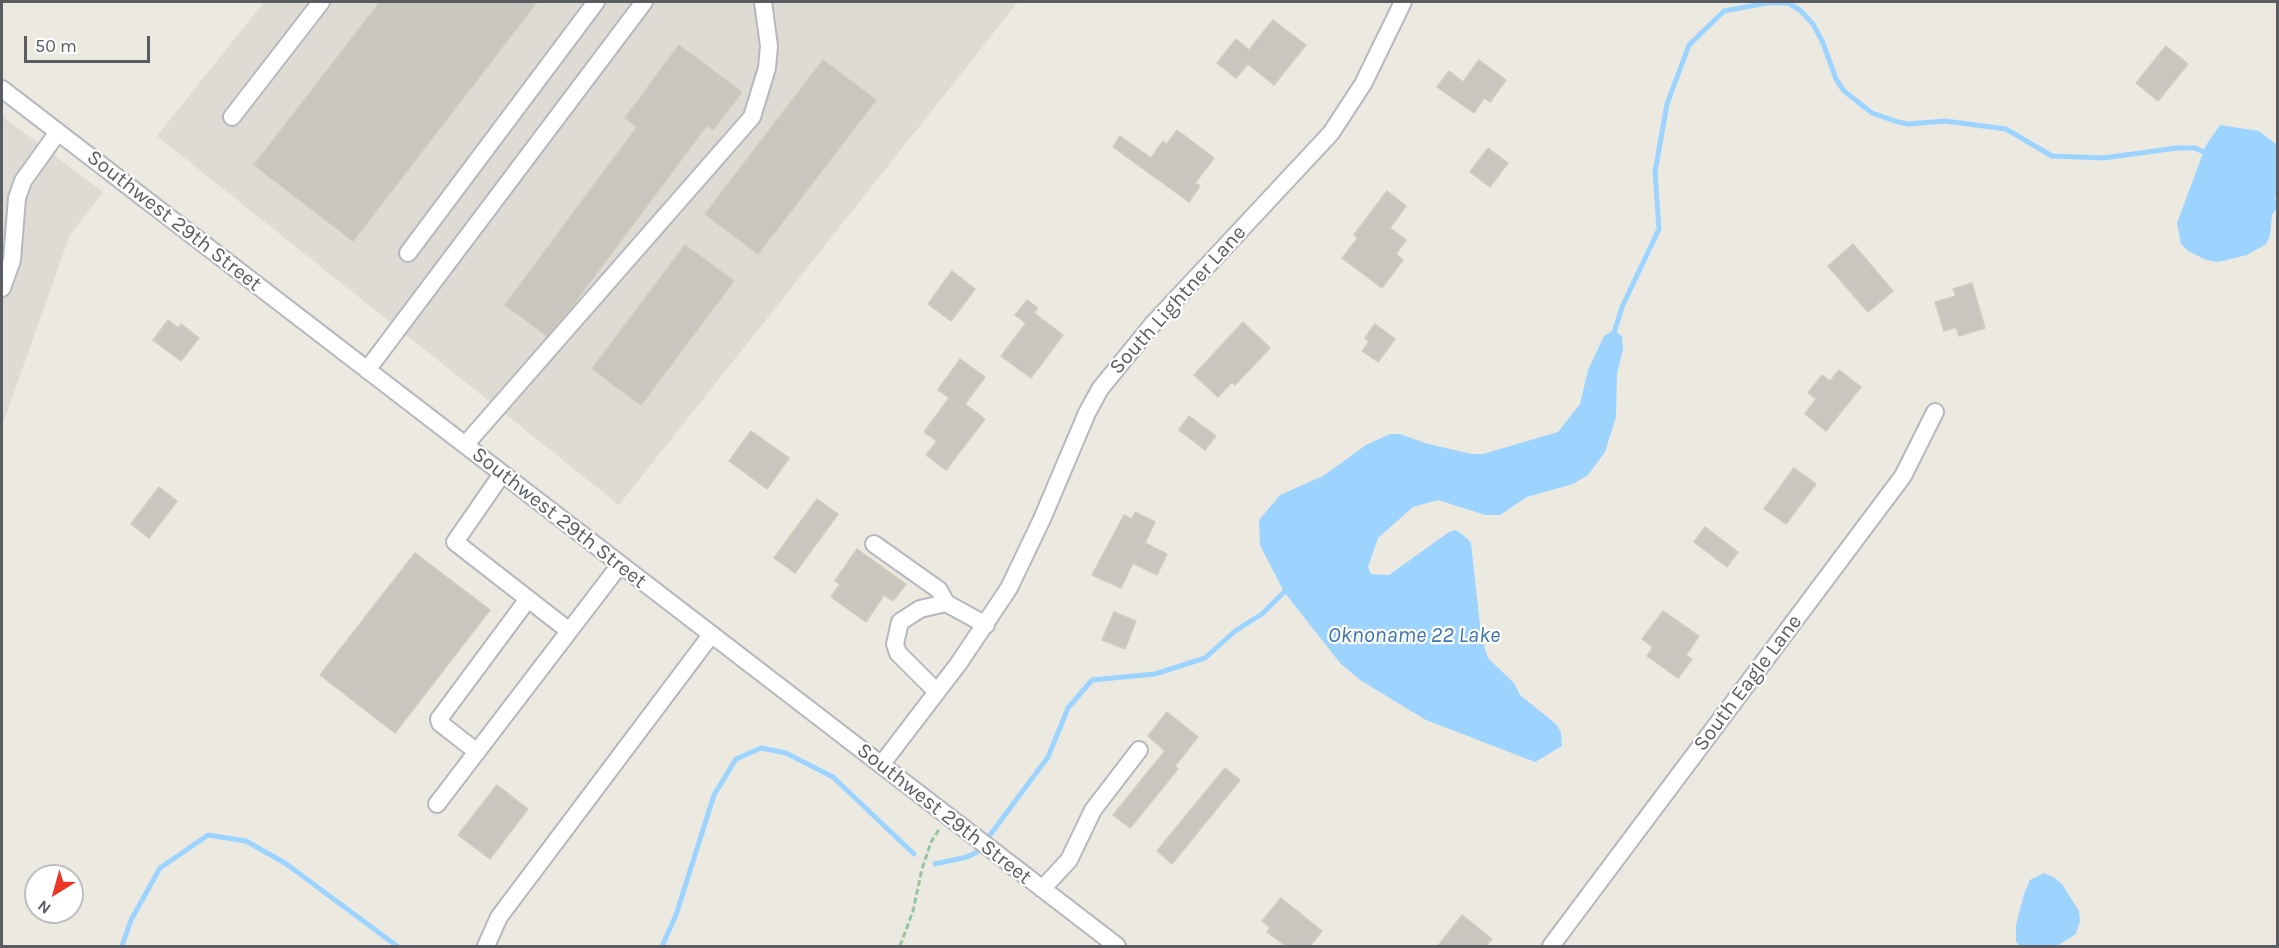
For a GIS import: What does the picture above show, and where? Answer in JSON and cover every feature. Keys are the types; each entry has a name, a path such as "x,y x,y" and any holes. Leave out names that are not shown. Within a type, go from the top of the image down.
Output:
{"street":[{"path":"232,117 321,2"},
{"path":"408,253 596,2"},
{"path":"367,370 644,2"},
{"path":"465,445 752,117 767,68 769,46 763,2"},
{"name":"South Lightner Lane","path":"881,765 986,624 1022,566 1078,432 1100,389 1145,332 1330,133 1363,84 1403,2"},
{"name":"Southwest 29th Street","path":"2,89 1115,946"},
{"path":"3,281 12,260 17,198 23,181 58,132"},
{"name":"South Eagle Lane","path":"1551,946 1903,476 1935,412"},
{"path":"502,474 454,542 568,630"},
{"path":"874,544 939,590 946,603 986,624"},
{"path":"437,804 619,566"},
{"path":"477,752 440,723 439,719 528,599"},
{"path":"937,692 906,664 895,644 900,622 910,613 946,603"},
{"path":"486,946 499,917 711,635"},
{"path":"1042,889 1069,860 1093,810 1139,750"}],"path":[{"path":"900,946 913,911 922,868 931,842 948,817"}],"shaded area":[{"path":"264,2 1018,2 619,505 157,136"},
{"path":"2,116 103,192 70,235 2,426"}],"water":[{"path":"2220,125 2259,131 2277,145 2278,188 2275,199 2278,206 2272,215 2270,236 2266,244 2247,255 2218,262 2206,260 2188,251 2181,244 2177,223 2206,145"},
{"name":"Oknoname 22 Lake","path":"1614,330 1622,336 1623,349 1617,374 1616,417 1605,452 1588,475 1573,484 1527,497 1500,515 1485,515 1438,500 1413,507 1378,538 1368,567 1371,574 1389,575 1449,532 1456,530 1468,539 1471,543 1481,635 1488,658 1514,683 1520,695 1556,724 1561,732 1562,746 1535,762 1426,720 1360,680 1340,663 1284,592 1260,545 1259,520 1280,495 1323,476 1366,445 1390,434 1400,434 1425,443 1471,454 1483,454 1558,432 1580,404 1588,370 1604,336"},
{"path":"2044,873 2062,884 2079,911 2080,921 2076,934 2057,946 2020,946 2016,942 2016,925 2024,894 2030,880"}],"building":[{"path":"380,2 537,2 353,241 254,165"},
{"path":"1273,20 1306,45 1274,85 1248,64 1236,78 1217,63 1236,39 1249,50"},
{"path":"679,45 742,92 713,130 707,125 570,309 547,336 505,305 637,127 625,118"},
{"path":"2166,46 2188,64 2158,101 2136,83"},
{"path":"823,60 876,100 758,254 705,214"},
{"path":"1479,60 1506,80 1490,102 1484,98 1474,113 1437,87 1449,71 1463,82"},
{"path":"1177,130 1214,158 1195,183 1200,186 1189,202 1113,147 1120,136 1151,158 1163,141 1167,144"},
{"path":"1488,148 1508,163 1490,187 1470,172"},
{"path":"1387,191 1406,206 1390,228 1406,240 1396,254 1403,260 1382,288 1342,258 1358,238 1354,235"},
{"path":"1853,244 1893,291 1868,312 1828,266"},
{"path":"685,245 734,281 641,405 592,369"},
{"path":"952,271 975,289 951,321 928,304"},
{"path":"1972,283 1985,328 1959,336 1956,327 1944,331 1935,302 1956,296 1953,289"},
{"path":"1027,300 1038,308 1034,313 1063,335 1031,378 1001,356 1026,323 1015,315"},
{"path":"168,320 178,328 181,324 199,338 181,361 153,340"},
{"path":"1243,322 1270,348 1235,385 1232,382 1218,397 1194,375"},
{"path":"1375,324 1395,339 1378,362 1362,351 1369,342 1365,338"},
{"path":"960,359 985,377 965,404 985,419 946,470 926,455 937,441 924,432 949,398 938,390"},
{"path":"1839,370 1861,387 1826,431 1805,414 1816,399 1808,393 1822,375 1830,381"},
{"path":"1189,416 1216,436 1205,450 1179,430"},
{"path":"751,431 789,458 767,489 729,461"},
{"path":"1794,468 1816,484 1786,524 1764,509"},
{"path":"159,487 177,501 149,538 131,524"},
{"path":"817,499 838,514 795,573 774,558"},
{"path":"1135,512 1155,522 1145,543 1167,554 1157,575 1133,563 1121,588 1092,575 1124,515 1132,519"},
{"path":"1705,527 1738,552 1727,567 1694,542"},
{"path":"857,549 906,584 893,601 884,595 866,622 831,597 840,584 835,581"},
{"path":"415,553 490,610 395,733 320,675"},
{"path":"1663,611 1699,636 1686,655 1692,659 1678,678 1647,656 1653,647 1642,639"},
{"path":"1114,612 1136,621 1125,649 1102,640"},
{"path":"1167,712 1198,737 1175,766 1178,769 1130,828 1113,815 1165,751 1148,736"},
{"path":"1225,768 1240,780 1172,864 1157,851"},
{"path":"497,785 528,809 490,859 458,835"},
{"path":"1281,898 1322,931 1310,946 1286,946 1267,932 1270,928 1262,921"},
{"path":"1462,915 1492,939 1486,946 1438,946"}],"waterway":[{"path":"1613,336 1622,307 1659,229 1655,172 1667,104 1689,45 1724,11 1767,3 1788,3 1800,10 1813,24 1823,43 1836,79 1844,91 1872,113 1898,122 1908,124 1945,121 2006,129 2052,156 2103,158 2177,148 2195,148 2208,154"},
{"path":"990,835 1048,757 1068,708 1092,680 1155,674 1205,658 1235,631 1262,614 1284,592 1289,591"},
{"path":"662,946 676,915 714,795 736,759 761,748 786,753 833,777 914,854"},
{"path":"122,946 131,920 160,868 208,835 246,841 285,863 397,946"},
{"path":"935,864 967,857 977,852"}]}
